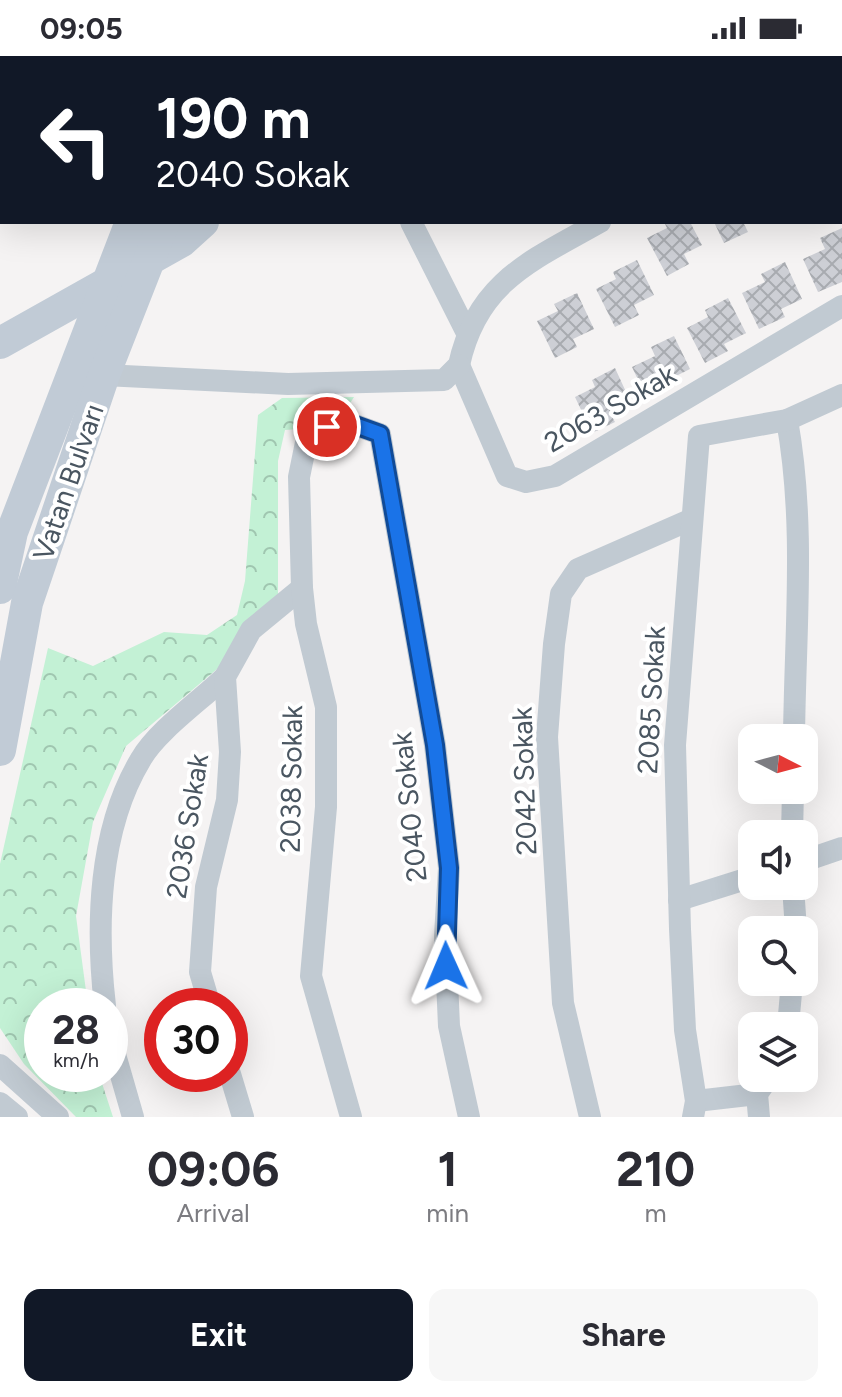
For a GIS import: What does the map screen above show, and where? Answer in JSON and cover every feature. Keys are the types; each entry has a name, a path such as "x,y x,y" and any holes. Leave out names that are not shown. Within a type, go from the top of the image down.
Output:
{"main road":[{"name":"Vatan Bulvarı","path":"0,588 12,532 130,224"},
{"name":"Vatan Bulvarı","path":"0,750 27,603 104,375 163,224"},
{"path":"0,343 104,288 182,241 201,224"}],"street":[{"path":"412,224 466,331"},
{"path":"104,375 288,384 444,380 459,365 466,331 510,273 596,224"},
{"name":"2063 Sokak","path":"459,365 507,476 526,482 555,476 842,306"},
{"name":"2085 Sokak","path":"694,1109 685,1030 675,745 699,436 787,420 842,395"},
{"path":"787,420 796,467 800,538 794,724"},
{"name":"2040 Sokak","path":"345,426 355,425 380,434 435,745 449,868 445,936 449,1026 469,1117"},
{"name":"2038 Sokak","path":"345,426 309,428 299,477 306,624 326,707 326,807 311,976 351,1117"},
{"name":"2042 Sokak","path":"590,1117 563,1003 547,737 561,594 578,569 692,519"},
{"path":"103,988 100,961 104,877 117,816 141,758 225,677 251,630 302,588"},
{"name":"2036 Sokak","path":"205,988 200,972 206,887 227,800 230,723 225,677"},
{"path":"818,856 842,848"},
{"path":"679,900 738,881"},
{"path":"0,1065 58,1117"},
{"path":"126,1092 133,1117"},
{"path":"235,1092 243,1117"},
{"path":"694,1109 745,1092"},
{"path":"759,1117 762,1092"},
{"path":"0,1103 17,1117"}],"green space":[{"path":"354,397 347,408 345,426 285,430 278,461 278,597 223,664 126,746 93,822 76,916 86,988 24,988 24,1064 0,1028 0,864 48,648 93,666 164,632 207,635 237,615 245,581 258,415 282,398"},
{"path":"51,1092 105,1092 113,1117 76,1117"}],"building":[{"path":"665,224 691,224 702,245 684,254 689,264 667,276 647,238 667,228"},
{"path":"715,224 744,224 748,232 724,243"},
{"path":"842,228 842,282 818,292 803,259 825,249 820,238"},
{"path":"637,260 654,295 634,305 639,315 615,327 596,289 616,279 613,272"},
{"path":"785,262 802,299 781,309 785,317 759,329 742,293 765,282 761,274"},
{"path":"577,293 594,329 573,339 577,347 555,358 537,321 558,311 554,304"},
{"path":"728,298 746,333 724,344 728,351 705,363 687,328 708,317 705,310"},
{"path":"674,336 690,369 668,380 671,387 647,399 632,367 655,356 651,347"},
{"path":"615,368 632,405 611,415 615,422 592,433 575,397 595,387 592,380"}],"route":[{"path":"327,427 355,425 380,434 435,745 449,868 446,966"}]}
